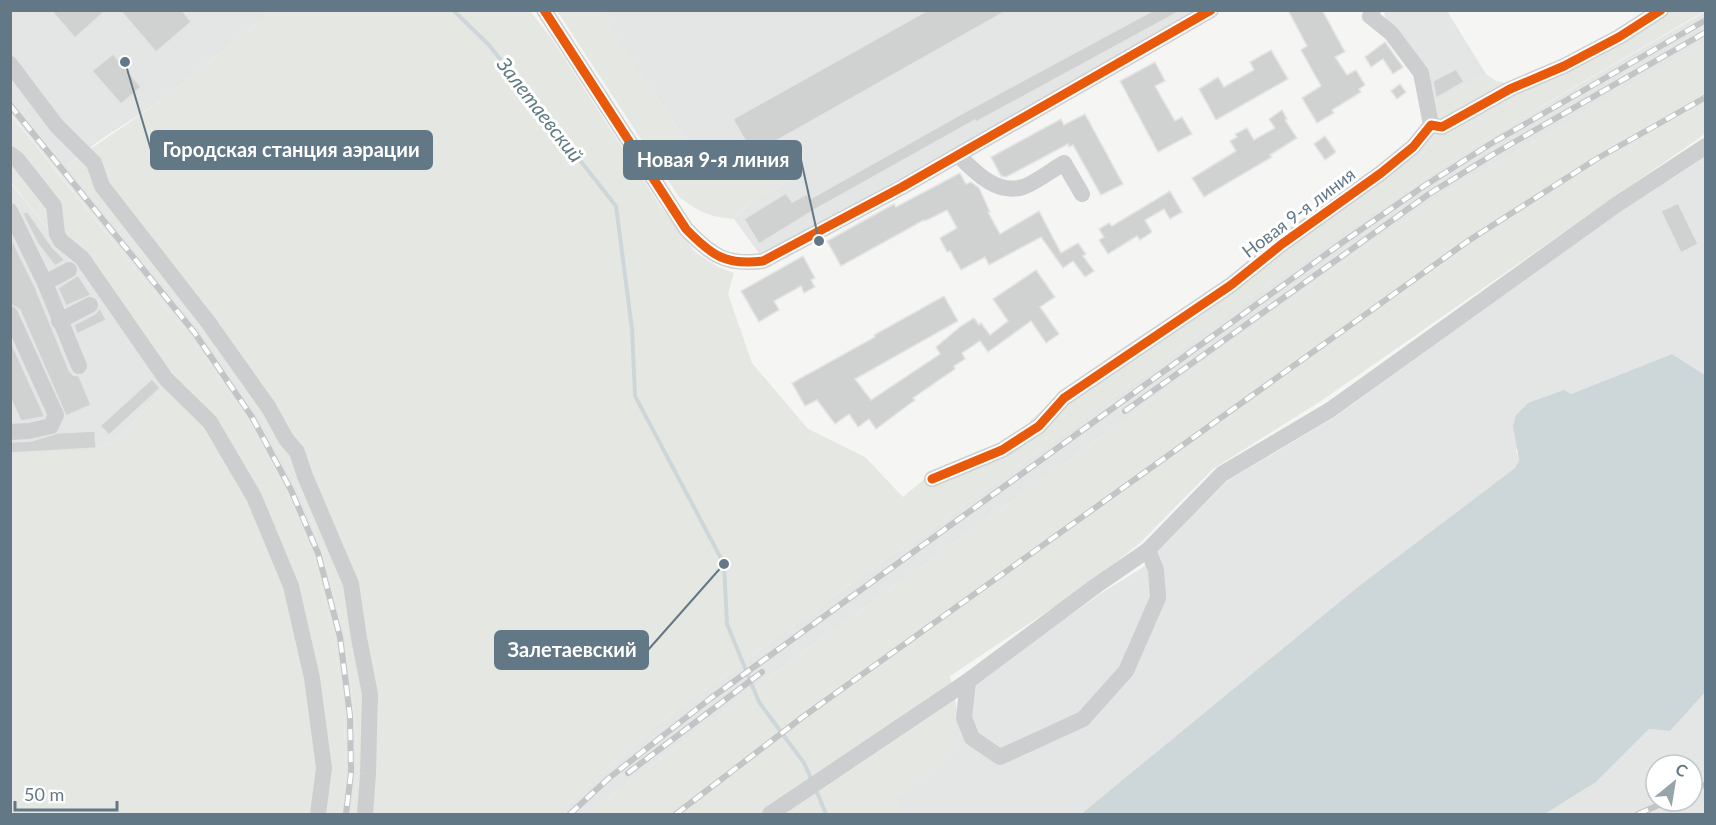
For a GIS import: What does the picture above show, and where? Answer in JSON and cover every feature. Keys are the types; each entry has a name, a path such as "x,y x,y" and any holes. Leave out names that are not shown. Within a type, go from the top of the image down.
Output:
{"street":[{"path":"544,10 686,229 704,248 725,260 744,263 763,261 902,188 1211,10"},
{"path":"1373,10 1370,16 1391,33 1421,73 1431,125 1442,127 1510,88 1564,66 1619,37 1661,10"},
{"path":"10,64 56,125 94,163 102,186 208,322 297,452 351,584 370,694 368,774 364,814"},
{"name":"Новая 9-я линия","path":"932,479 1002,450 1039,426 1064,398 1231,285 1282,244 1381,173 1413,147 1431,125"},
{"path":"770,814 968,681 1148,550 1222,474 1330,410 1616,205 1706,146"},
{"path":"10,154 17,159 54,206 57,234 82,258 166,380 210,422 254,496 291,586 312,678 324,768 318,814"},
{"path":"958,155 976,173 998,187 1022,187 1064,163 1082,194"},
{"path":"10,211 45,283 79,366"},
{"path":"45,283 69,270"},
{"path":"59,321 90,305"},
{"path":"10,314 56,415 51,426 29,431 12,429"},
{"path":"968,681 964,718 972,738 1000,757 1083,719 1126,671 1158,598 1156,570 1148,550"}],"shaded area":[{"path":"10,11 272,11 162,100 103,138 67,165 199,328 257,410 296,484 322,549 345,634 354,712 357,773 352,814 341,814 346,773 344,715 335,637 313,553 288,493 246,415 190,337 11,114"},
{"path":"272,11 530,11 550,36 663,210 695,252 718,267 734,273 728,294 752,363 808,429 865,457 903,497 929,475 973,458 1028,427 1031,420 1059,395 1115,353 1227,279 1274,237 1308,216 1409,144 1424,124 1432,103 1486,74 1496,81 1510,84 1565,61 1646,11 1705,11 1489,137 1336,236 653,728 557,814 352,814 357,773 354,712 345,634 322,549 296,484 257,410 199,328 67,165 162,100"},
{"path":"557,11 602,11 623,49 696,154 720,172 753,177 798,160 805,172 749,204 734,219 705,213 679,197"},
{"path":"602,11 1200,11 761,256 734,219 749,204 805,172 798,160 753,177 720,172 696,154 623,49"},
{"path":"1384,11 1447,11 1486,74 1432,103 1386,20"},
{"path":"1705,12 1705,42 1433,200 1353,255 789,662 618,790 591,814 557,814 653,728 1336,236 1489,137"},
{"path":"1705,42 1705,134 1321,401 1213,469 1141,542 1093,581 950,676 957,710 952,752 895,799 905,814 591,814 618,790 789,662 1353,255 1433,200"},
{"path":"10,114 190,337 246,415 288,493 313,553 335,637 344,715 346,773 341,814 11,814 11,453 96,448 119,438 165,385 78,261 56,240 11,182"},
{"path":"1705,153 1705,375 1672,354 1571,394 1516,450 1519,460 1515,468 1359,586 1081,814 905,814 895,799 951,752 957,710 977,681 1103,592 1142,568 1227,481 1335,417 1620,210"},
{"path":"10,182 56,240 78,261 165,385 119,438 96,448 11,453"},
{"path":"1672,354 1705,375 1706,691 1670,731 1649,729 1596,782 1545,814 1081,814 1359,586 1515,468 1519,460 1513,426 1516,415 1528,403 1564,390 1571,394"},
{"path":"1705,691 1705,814 1545,814 1596,782 1649,729 1670,731"}],"building":[{"path":"51,10 106,10 75,38"},
{"path":"120,10 182,10 191,22 156,52"},
{"path":"928,10 1008,10 753,154 733,119"},
{"path":"1154,10 1182,10 976,122 975,120 816,209 759,244 744,219 786,193 792,202 807,194 810,199"},
{"path":"1288,10 1322,10 1345,52 1335,57 1347,75 1356,70 1365,85 1359,89 1361,92 1332,110 1334,113 1317,123 1302,98 1321,86 1301,50 1307,46"},
{"path":"1385,42 1403,67 1393,74 1383,59 1371,67 1365,57"},
{"path":"1271,50 1288,79 1216,120 1199,89 1218,77 1224,87 1254,70 1250,62"},
{"path":"113,54 141,87 121,104 92,71"},
{"path":"1155,62 1165,81 1155,86 1175,121 1182,117 1192,134 1158,152 1120,81"},
{"path":"1456,69 1464,82 1436,98 1433,81"},
{"path":"1400,84 1406,92 1397,99 1391,91"},
{"path":"1282,110 1287,119 1285,120 1297,138 1270,155 1272,157 1204,197 1192,178 1236,151 1230,141 1237,137 1235,134 1247,128 1254,140 1275,128 1269,119"},
{"path":"1085,114 1123,184 1101,195 1073,145 1069,147 1068,144 1006,177 1001,176 991,157 1061,119 1064,125"},
{"path":"1325,136 1336,152 1325,160 1314,144"},
{"path":"960,173 966,184 971,182 979,188 1000,234 1039,211 1061,253 1078,243 1086,254 1083,256 1094,271 1085,277 1073,261 1063,268 1041,237 989,265 985,257 961,270 950,251 947,252 940,238 957,228 947,210 924,220 841,266 827,241 894,204 896,207"},
{"path":"1170,191 1182,212 1170,219 1164,209 1145,220 1152,232 1140,240 1137,236 1108,254 1099,240 1104,237 1099,229 1109,223 1112,226"},
{"path":"1678,203 1698,244 1681,253 1661,211"},
{"path":"27,211 52,247 65,260 55,266 38,244 23,214"},
{"path":"10,236 35,287 69,370 73,375 79,376 91,405 66,416 20,310 10,304"},
{"path":"803,256 815,278 811,280 815,287 804,293 801,286 774,301 779,310 759,322 741,291"},
{"path":"1036,270 1055,297 1040,307 1059,334 1046,343 1031,321 988,352 980,341 962,353 965,359 954,366 955,369 913,398 915,400 876,429 869,419 858,427 849,414 835,424 817,400 805,406 792,383 944,296 958,321 855,379 871,400 940,354 936,347 974,318 990,335 1008,321 993,299"},
{"path":"78,275 91,295 66,306 58,288"},
{"path":"100,308 106,320 77,334 74,325 95,314"},
{"path":"10,340 44,417 21,421 10,397"},
{"path":"152,379 160,388 109,435 100,426"},
{"path":"95,431 96,448 10,453 10,442 31,441 58,433"}],"waterway":[{"name":"Залетаевский","path":"453,10 489,45 616,206 632,329 635,396 724,564 727,624 759,702 804,763 812,781"},
{"name":"Залетаевский","path":"816,790 826,814"}],"railway":[{"path":"570,814 609,778 711,698 1343,242 1424,186 1492,143 1706,20"},
{"path":"1125,411 1429,194 1497,152 1706,32"},
{"path":"676,814 804,716 1468,241 1598,158 1706,97"},
{"path":"10,105 194,332 252,417 291,490 318,553 340,637 350,716 351,773 346,814"},
{"path":"628,773 762,672"},
{"path":"1638,814 1644,811"}],"cycle path":[{"path":"544,10 686,229 703,246 720,257 739,262 763,261 902,187 1211,10"},
{"path":"932,479 1002,450 1039,426 1064,398 1231,285 1282,244 1381,173 1413,147 1431,125 1442,127 1510,89 1564,66 1619,37 1661,10"}],"place":[{"name":"Городская станция аэрации","path":"125,62"},
{"name":"Новая 9-я линия","path":"819,241"},
{"name":"Залетаевский","path":"724,564"}]}
